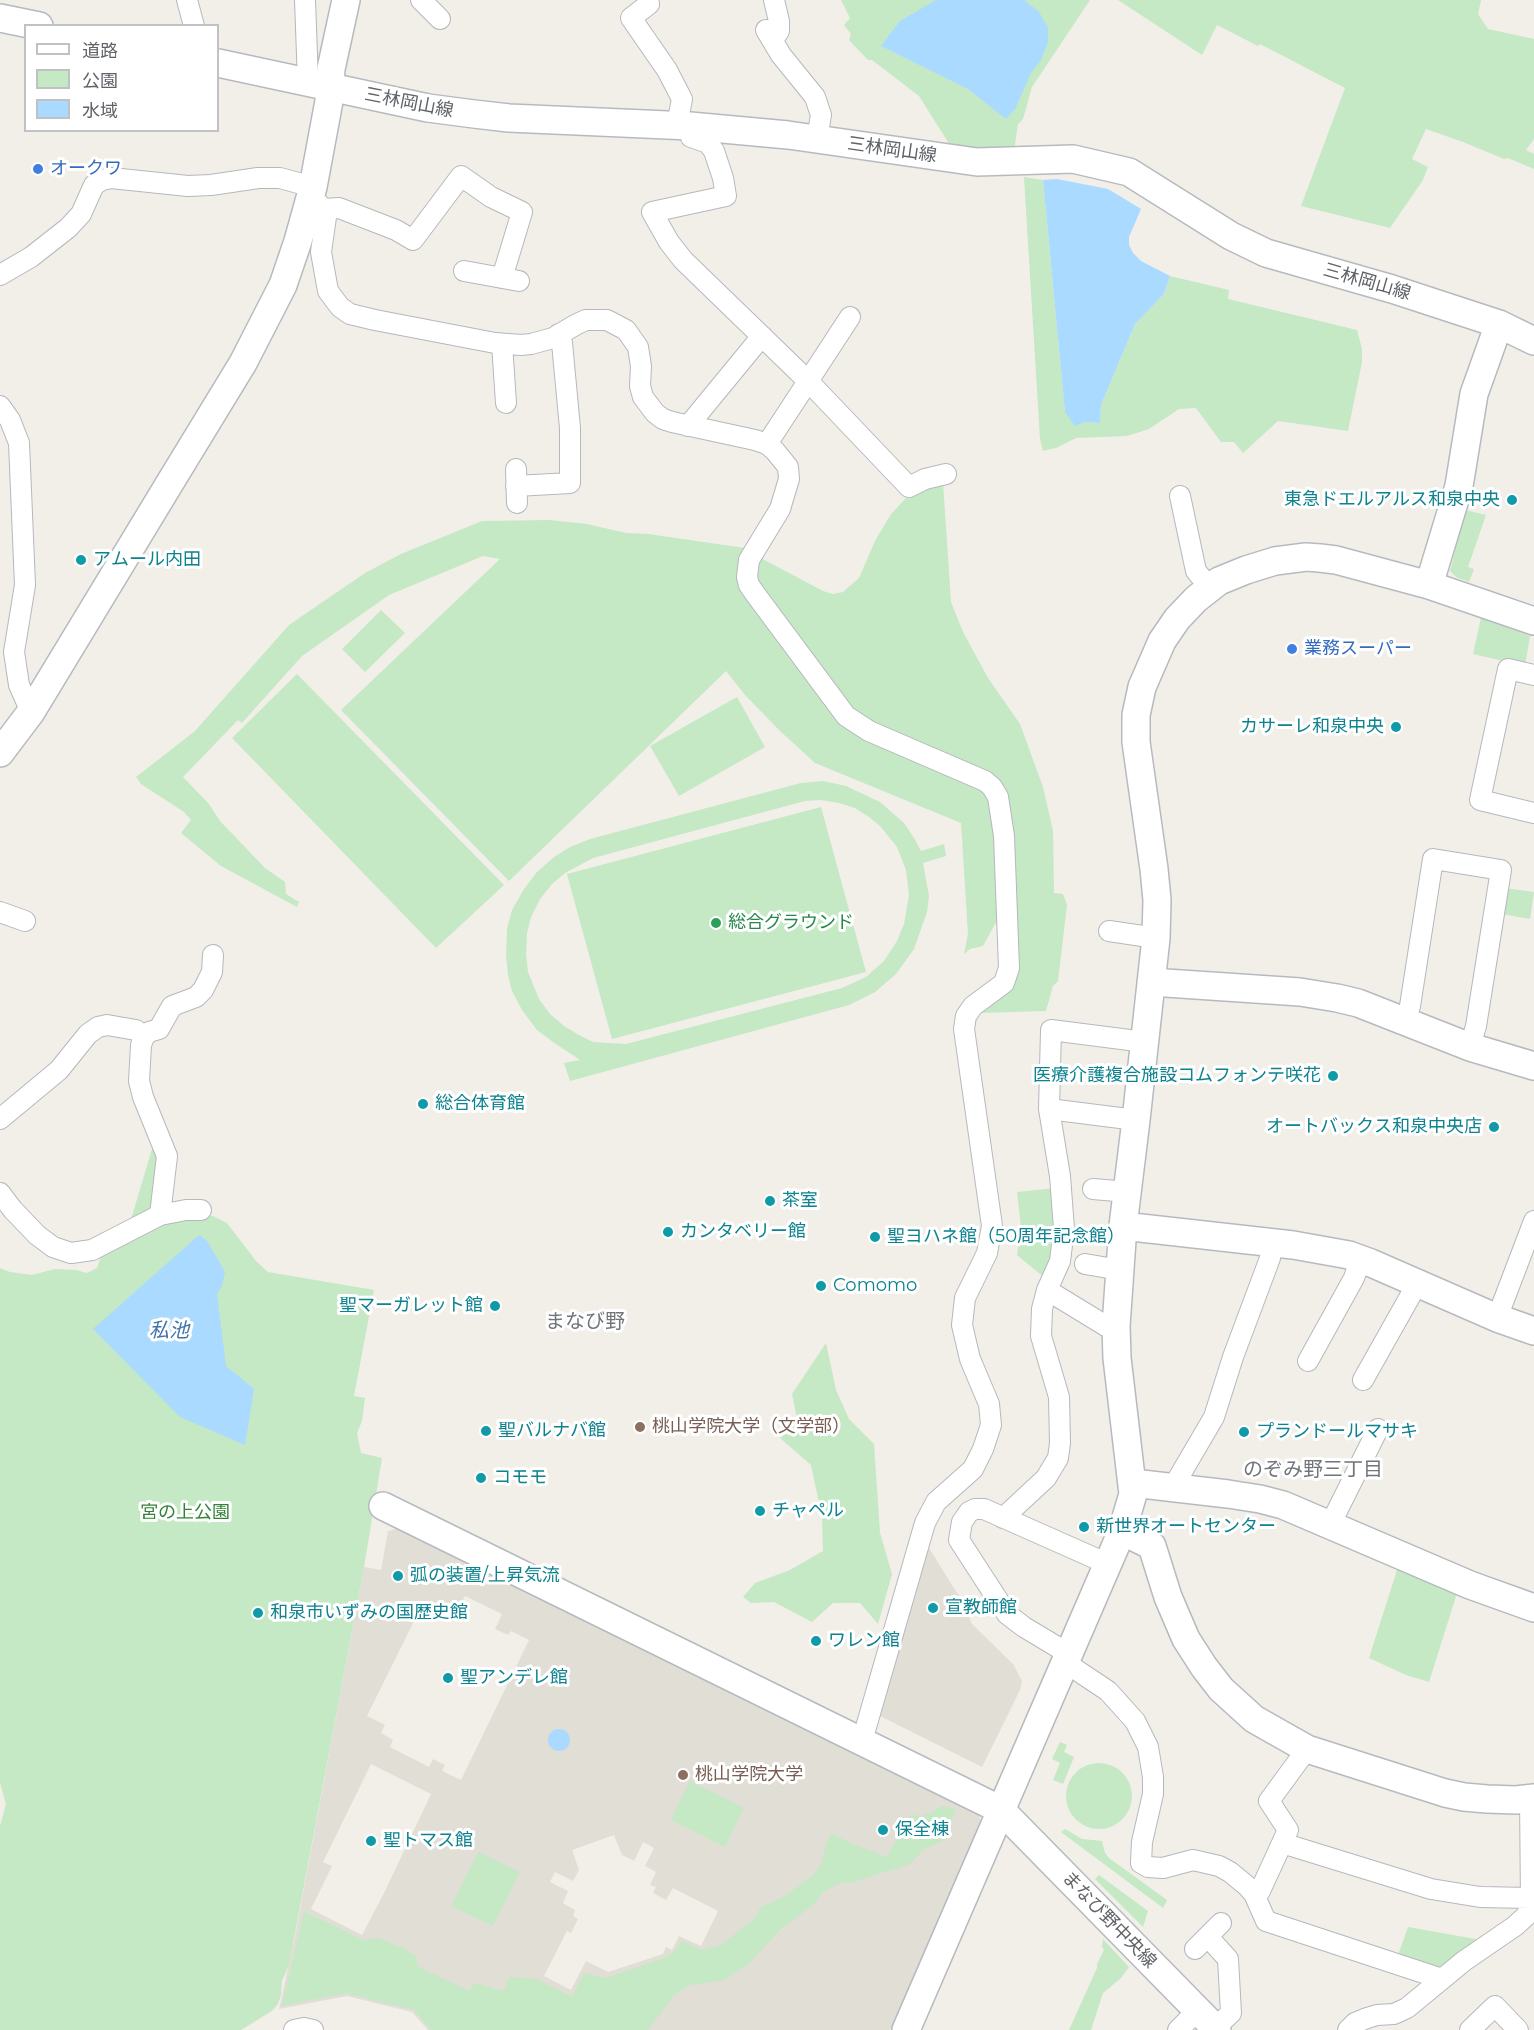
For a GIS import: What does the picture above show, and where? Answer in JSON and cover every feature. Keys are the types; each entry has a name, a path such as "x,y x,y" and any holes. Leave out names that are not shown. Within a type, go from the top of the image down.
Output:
{"street":[{"path":"0,753 31,712 237,372 283,285 315,198 329,101 319,85 304,0"},
{"path":"319,85 332,69 346,0"},
{"path":"422,0 440,19"},
{"path":"648,0 649,4 631,18 667,70 682,99 683,125 691,137 708,143 714,152 723,178 726,196 652,212 669,242 683,260 808,381 909,487 925,479 946,474"},
{"path":"774,0 779,21 778,31 770,35 781,55 815,97 821,115 817,139"},
{"path":"191,1 194,24"},
{"path":"0,18 29,24"},
{"name":"三林岡山線","path":"219,63 428,108 509,118 683,125 788,135 977,162 1073,159 1129,172 1231,236 1266,253 1392,289 1499,324 1534,341"},
{"path":"0,275 31,257 68,228 81,214 94,184 111,178 188,186 258,178 280,178 315,198 396,230 412,240 461,176 491,197 522,212 528,219 511,280 464,271"},
{"path":"315,198 327,224 321,252 328,291 340,307 350,314 502,344 531,344 553,338 586,320 607,320 618,324 632,336 638,347 641,366 640,386 647,405 663,419 767,444 783,458 788,467 789,480 780,509 749,560 747,577 749,585 846,716 869,731 971,774 992,787 998,797 1004,836 1010,968 1004,984 973,1006 966,1016 964,1029 992,1226 987,1253 965,1298 962,1325 970,1359 989,1404 991,1425 973,1469 936,1502 925,1523 862,1741"},
{"path":"767,444 850,317"},
{"path":"1429,585 1459,486 1474,394 1499,324"},
{"path":"516,486 570,483 577,428 559,334"},
{"path":"688,426 762,336"},
{"path":"502,344 506,403"},
{"path":"0,406 8,431 19,443 25,585 14,652 19,685 31,712"},
{"path":"1180,496 1196,571 1210,588"},
{"path":"906,2030 1122,1532 1133,1494 1117,1358 1116,1326 1122,1226 1137,1120 1156,938 1157,900 1136,742 1136,715 1150,665 1177,619 1196,598 1219,581 1275,561 1306,557 1336,560 1429,585 1534,621"},
{"path":"1534,675 1508,669 1480,800 1534,813"},
{"path":"1405,1023 1410,1006 1433,860 1501,870 1476,1026 1470,1047"},
{"path":"0,912 26,921"},
{"path":"1109,931 1156,938"},
{"path":"160,1215 167,1156 143,1097 139,1081 139,1060 144,1037 149,1032 159,1029 172,1006 196,997 203,990 212,972 213,955"},
{"path":"1151,982 1300,992 1358,1004 1470,1047 1534,1066"},
{"path":"0,1119 59,1070 88,1034 98,1027 107,1025 136,1030 144,1037"},
{"path":"1003,1518 1046,1478 1058,1458 1060,1443 1059,1397 1041,1336 1042,1309 1047,1290 1060,1261 1064,1229 1060,1176 1048,1109 1051,1030 1145,1042"},
{"path":"1048,1109 1137,1120"},
{"path":"1093,1189 1128,1192"},
{"path":"0,1193 37,1235 53,1247 71,1252 92,1250 160,1215 186,1210 201,1210"},
{"path":"1497,1318 1534,1221"},
{"path":"1122,1226 1316,1248 1360,1260 1497,1318 1534,1331"},
{"path":"1173,1487 1214,1418 1233,1357 1270,1258 1272,1243"},
{"path":"1308,1361 1354,1278 1360,1260"},
{"path":"1085,1264 1120,1270"},
{"path":"1363,1380 1386,1356 1417,1284"},
{"path":"1047,1290 1106,1326 1116,1326"},
{"path":"1330,1525 1370,1463 1378,1429"},
{"path":"1133,1483 1260,1499 1283,1505 1470,1585 1534,1608"},
{"name":"まなび野中央線","path":"383,1506 1001,1810 1210,2023"},
{"path":"1108,1564 984,1509 969,1512 962,1522 959,1540 1007,1614 1108,1691 1135,1720 1148,1747 1153,1777 1153,1794 1142,1842 1141,1863 1148,1867 1163,1868 1193,1860 1205,1862 1230,1872 1254,1894 1266,1921 1442,1979"},
{"path":"1122,1532 1152,1546 1168,1597 1186,1640 1221,1689 1254,1719 1307,1749 1444,1793 1464,1797 1516,1800 1532,1798 1531,1898 1529,1910 1521,1922 1400,2012 1367,2018 1355,2023 1348,2030"},
{"path":"1254,1894 1260,1891 1288,1830 1269,1801 1307,1749"},
{"path":"1282,1843 1431,1889 1480,1897 1531,1898"},
{"path":"1178,2030 1210,2023 1231,2013 1228,1959 1208,1936"},
{"path":"1470,2030 1495,2006 1518,2030"},
{"path":"294,2030 304,2028 313,2030"}],"shaded area":[{"name":"桃山学院大学","path":"400,1528 977,1812 982,1823 890,2030 428,2030 412,2012 347,1996 279,2009 295,1936 364,1567 381,1570 388,1531","holes":["465,1596 502,1614 495,1629 508,1635 511,1631 529,1640 461,1780 442,1771 445,1765 433,1759 429,1767 390,1747 393,1740 381,1733 385,1725 367,1716 422,1605 439,1613 444,1604 458,1610","371,1764 431,1794 362,1935 311,1909 332,1866 323,1862","614,1835 622,1855 634,1861 643,1842 654,1848 645,1866 656,1872 650,1885 656,1887 653,1893 666,1900 673,1888 718,1911 701,1946 679,1936 672,1950 666,1947 663,1954 608,1972 586,1961 571,1990 544,1976 567,1931 571,1933 578,1919 573,1916 575,1910 563,1903 568,1891 550,1882 555,1872 573,1881 579,1870 572,1850"]},
{"path":"929,1548 962,1601 972,1624 1013,1664 1022,1681 1020,1690 982,1767 880,1716"}],"green space":[{"path":"841,0 1090,0 1032,87 1023,119 1018,124 1014,151 953,150 919,96 872,60 868,60 849,40 851,34 844,25 850,18"},
{"path":"1118,0 1481,0 1478,14 1488,29 1534,39 1534,139 1526,150 1534,154 1534,169 1426,129 1412,159 1428,167 1423,180 1390,228 1301,206 1345,88 1260,44 1258,46 1217,25 1202,55"},
{"path":"1024,177 1043,180 1065,411 1075,425 1085,422 1100,423 1101,405 1135,324 1164,294 1170,276 1229,290 1228,299 1357,330 1362,349 1362,362 1348,431 1278,421 1243,453 1234,442 1221,442 1196,408 1179,409 1149,429 1127,436 1076,438 1056,448 1043,451 1040,439"},
{"path":"943,483 951,602 963,632 988,678 1020,724 1043,787 1053,831 1054,893 1063,894 1067,905 1058,981 1053,986 1046,1011 980,1013 1007,989 1005,795 860,719 755,580 757,556 823,591 833,594 843,592 859,578 875,541 891,514 906,498 921,489"},
{"path":"1465,510 1486,515 1468,567 1474,569 1469,582 1456,577 1450,571"},
{"path":"550,520 587,524 626,533 745,548 740,563 836,715 966,778 992,799 1000,915 983,946 970,949 964,954 968,934 961,823 815,763 745,695 726,671 509,881 341,710 500,559 483,556 389,595 302,656 242,723 238,720 183,777 209,804 220,821 265,868 285,882 286,894 299,902 297,907 221,866 181,833 191,820 184,812 141,784 136,777 195,731 289,625 365,573 401,554 482,521"},
{"path":"381,610 405,633 365,672 342,649"},
{"path":"1481,618 1530,636 1525,666 1473,654"},
{"path":"297,674 504,885 436,948 232,738"},
{"path":"737,697 765,747 679,796 650,746"},
{"name":"総合グラウンド","path":"823,781 846,786 880,802 904,823 921,851 944,844 946,856 923,863 929,896 927,912 914,949 896,974 875,992 849,1005 570,1081 564,1063 580,1060 537,1030 522,1010 512,991 508,975 507,929 512,910 537,872 570,847 590,839 801,783","holes":["820,800 855,808 880,826 897,847 906,870 909,895 904,924 897,941 884,961 866,977 842,988 626,1044 593,1042 579,1035 550,1014 539,999 528,972 527,933 531,917 540,899 565,873 593,858 805,801"]},
{"name":"総合グラウンド","path":"821,807 866,972 612,1039 567,874"},
{"path":"1505,888 1534,892 1530,919 1501,914"},
{"path":"155,1139 160,1148 154,1212 129,1226"},
{"path":"1056,1188 1059,1230 1046,1279 1017,1255 1021,1227 1017,1192"},
{"name":"宮の上公園","path":"195,1214 213,1216 227,1223 256,1261 268,1272 374,1290 354,1396 365,1398 362,1421 357,1433 361,1453 382,1458 364,1567 289,1965 282,1981 278,2004 272,2011 241,2030 0,2030 0,1826 6,1804 0,1783 0,1268 32,1275 55,1269 87,1273 97,1268 102,1253 141,1230"},
{"path":"826,1343 836,1390 849,1419 874,1444 880,1533 892,1574 878,1624 860,1603 833,1603 812,1622 774,1602 751,1603 743,1597 755,1583 790,1570 823,1551 822,1517 811,1465 780,1438 798,1423 792,1394"},
{"path":"1398,1567 1457,1593 1429,1682 1406,1675 1369,1658"},
{"path":"1060,1742 1067,1745 1064,1752 1074,1757 1063,1784 1053,1780 1060,1763 1052,1759"},
{"path":"1099,1763 1112,1766 1122,1773 1129,1783 1132,1796 1129,1809 1122,1819 1112,1826 1099,1829 1086,1826 1076,1819 1069,1809 1066,1796 1069,1783 1076,1773 1086,1766"},
{"path":"690,1781 744,1808 725,1847 671,1820"},
{"path":"943,1806 955,1809 947,1839 923,1850 910,1864 850,1883 840,1883 822,1893 815,1903 780,1930 748,1964 724,1980 690,1985 674,1995 648,2030 431,2030 414,2010 346,1993 282,2006 304,1911 363,1940 378,1938 401,1947 417,1957 417,1966 469,1991 475,1983 503,1991 510,1977 536,1979 572,1997 584,1973 606,1978 666,1957 675,1951 681,1941 703,1950 721,1945 754,1919 761,1907 782,1898 812,1876 822,1863 831,1833 887,1857 910,1815 922,1816"},
{"path":"1065,1829 1082,1839 1102,1841 1109,1858 1167,1900 1163,1908 1061,1832"},
{"path":"478,1852 520,1872 493,1926 451,1906"},
{"path":"1099,1875 1148,1911 1143,1927 1095,1879"},
{"path":"1408,1927 1481,1940 1442,1970 1397,1958"},
{"path":"1103,1939 1129,1967 1121,1978 1103,1993 1091,2030 1069,2030 1104,1950"}],"water":[{"path":"936,0 1024,0 1039,12 1048,28 1048,42 1015,109 1006,119 968,89 881,46 900,21"},
{"path":"1057,179 1108,189 1141,209 1129,237 1129,245 1141,261 1170,276 1164,294 1135,324 1101,405 1100,423 1085,422 1075,426 1065,412 1043,180"},
{"name":"私池","path":"199,1235 207,1241 225,1272 222,1286 217,1294 226,1366 254,1389 245,1445 180,1417 93,1329"},
{"path":"559,1729 569,1736 570,1740 563,1750 559,1751 549,1744 548,1740 555,1730"}],"place":[{"name":"オークワ","path":"38,169"},
{"name":"東急ドエルアルス和泉中央","path":"1512,500"},
{"name":"アムール内田","path":"81,560"},
{"name":"業務スーパー","path":"1292,649"},
{"name":"カサーレ和泉中央","path":"1396,727"},
{"name":"総合グラウンド","path":"716,923"},
{"name":"医療介護複合施設コムフォンテ咲花","path":"1333,1076"},
{"name":"総合体育館","path":"423,1104"},
{"name":"オートバックス和泉中央店","path":"1494,1127"},
{"name":"茶室","path":"770,1201"},
{"name":"カンタベリー館","path":"668,1232"},
{"name":"聖ヨハネ館（50周年記念館）","path":"875,1237"},
{"name":"Comomo","path":"821,1286"},
{"name":"聖マーガレット館","path":"495,1306"},
{"name":"桃山学院大学（文学部）","path":"640,1427"},
{"name":"聖バルナバ館","path":"486,1431"},
{"name":"プランドールマサキ","path":"1244,1432"},
{"name":"コモモ","path":"481,1478"},
{"name":"チャペル","path":"760,1511"},
{"name":"新世界オートセンター","path":"1084,1527"},
{"name":"弧の装置/上昇気流","path":"398,1576"},
{"name":"宣教師館","path":"933,1608"},
{"name":"和泉市いずみの国歴史館","path":"258,1613"},
{"name":"ワレン館","path":"816,1641"},
{"name":"聖アンデレ館","path":"448,1678"},
{"name":"桃山学院大学","path":"683,1775"},
{"name":"保全棟","path":"883,1830"},
{"name":"聖トマス館","path":"371,1841"}],"district":[{"name":"まなび野","path":"585,1322"},
{"name":"のぞみ野三丁目","path":"1313,1470"}]}
